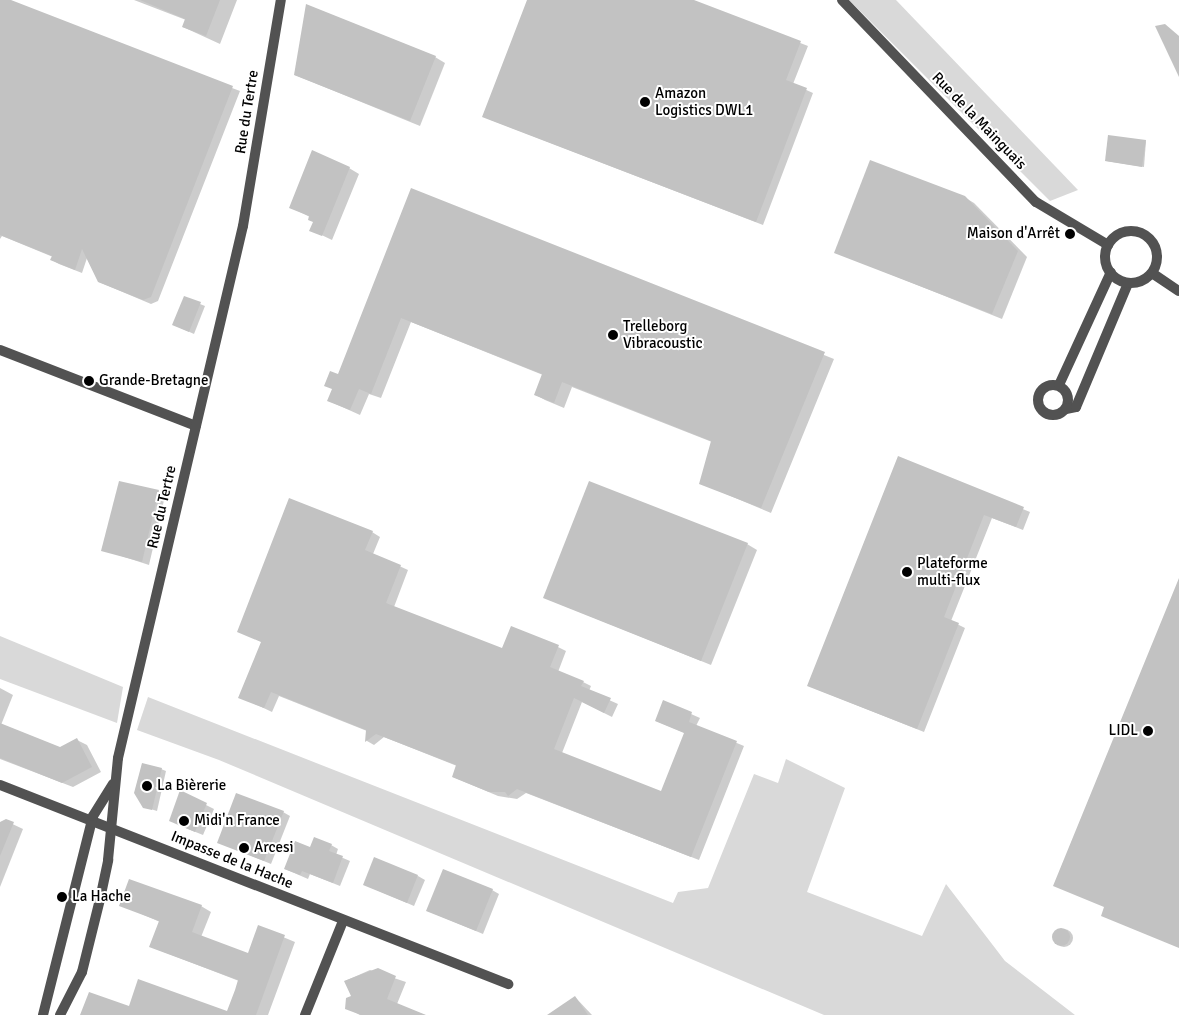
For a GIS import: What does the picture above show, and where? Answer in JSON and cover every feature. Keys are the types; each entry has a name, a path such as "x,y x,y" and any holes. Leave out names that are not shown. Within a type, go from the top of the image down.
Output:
{"street":[{"name":"Rue du Tertre","path":"60,1015 82,972 100,899 111,828 113,783 243,226 281,0"},
{"name":"Rue de la Mainguais","path":"842,0 1036,202 1108,245"},
{"path":"1126,231 1147,236 1156,250 1158,258 1152,273 1145,279 1128,283 1111,272 1106,261 1108,245 1126,231"},
{"path":"1111,272 1059,385 1042,390 1038,404 1048,415 1058,415 1076,407 1128,283"},
{"path":"1152,273 1179,291"},
{"path":"0,350 196,426"},
{"path":"1059,385 1068,394 1066,410"},
{"path":"43,1015 92,820 113,783"},
{"name":"Impasse de la Hache","path":"0,785 343,921 508,984"},
{"path":"305,1015 343,921"}],"shaded area":[{"path":"849,0 896,0 1078,190 1050,201"},
{"path":"0,636 123,687 117,723 0,679"},
{"path":"148,697 673,903 678,892 708,888 754,774 778,783 786,759 845,788 807,892 922,936 946,884 1005,961 1075,1015 824,1015 219,760 137,730"}],"building":[{"path":"0,0 11,0 233,86 151,297 143,300 98,282 82,249 75,270 50,260 52,256 0,235"},
{"path":"140,0 220,0 206,36 182,27 185,19"},
{"name":"Amazon Logistics DWL1","path":"527,0 694,0 801,41 786,80 807,88 756,222 482,117"},
{"path":"306,4 436,56 410,121 294,75"},
{"path":"1165,24 1179,36 1179,77 1155,26"},
{"path":"1108,135 1146,140 1142,167 1105,161"},
{"path":"312,150 350,167 322,236 309,231 313,222 308,220 309,216 289,208"},
{"path":"870,160 965,196 1018,251 992,314 834,253"},
{"name":"Trelleborg Vibracoustic","path":"411,188 825,352 761,508 699,484 711,441 562,382 554,403 534,395 542,374 401,318 371,394 359,389 350,410 327,401 332,389 324,386 330,371 338,374"},
{"path":"184,296 201,302 189,332 172,325"},
{"name":"Plateforme multi-flux","path":"898,456 1024,507 1016,527 984,515 944,617 959,623 917,729 807,686"},
{"path":"119,481 159,490 142,562 101,551"},
{"path":"589,481 748,543 701,661 543,598"},
{"path":"289,498 373,531 365,550 401,565 386,603 502,648 511,626 559,645 550,667 584,681 581,686 611,698 604,713 574,698 554,749 661,791 684,733 655,721 663,700 692,712 689,722 737,741 691,857 517,789 508,796 505,792 489,792 452,777 456,765 376,734 365,742 366,730 271,692 264,708 238,698 261,642 237,632"},
{"name":"LIDL","path":"1179,578 1179,948 1101,916 1104,907 1053,886"},
{"path":"0,723 60,747 77,738 92,767 62,783 0,758"},
{"path":"142,763 162,768 152,810 143,808 134,793"},
{"path":"180,790 207,803 195,832 169,821"},
{"path":"236,793 284,811 264,861 217,843"},
{"path":"6,819 14,822 0,856 0,822"},
{"path":"314,837 332,844 329,851 343,856 333,883 302,871 300,875 284,869 295,841 310,847"},
{"path":"374,857 418,875 407,903 363,885"},
{"path":"443,869 493,889 476,931 426,911"},
{"path":"129,879 202,905 192,932 248,953 258,925 285,935 256,1015 80,1015 89,992 129,1006 138,979 227,1011 235,990 238,980 149,947 159,921 119,906"},
{"path":"1057,928 1065,928 1070,933 1068,944 1057,946 1052,941 1052,933"},
{"path":"378,968 396,976 387,999 426,1015 361,1015 345,1009 346,998 351,996 344,981"},
{"path":"575,996 588,1015 547,1015"}],"place":[{"name":"Amazon Logistics DWL1","path":"645,102"},
{"name":"Maison d'Arrêt","path":"1070,234"},
{"name":"Trelleborg Vibracoustic","path":"613,335"},
{"name":"Grande-Bretagne","path":"89,381"},
{"name":"Plateforme multi-flux","path":"907,572"},
{"name":"LIDL","path":"1148,731"},
{"name":"La Bièrerie","path":"147,786"},
{"name":"Midi'n France","path":"184,821"},
{"name":"Arcesi","path":"244,848"},
{"name":"La Hache","path":"62,897"}]}
